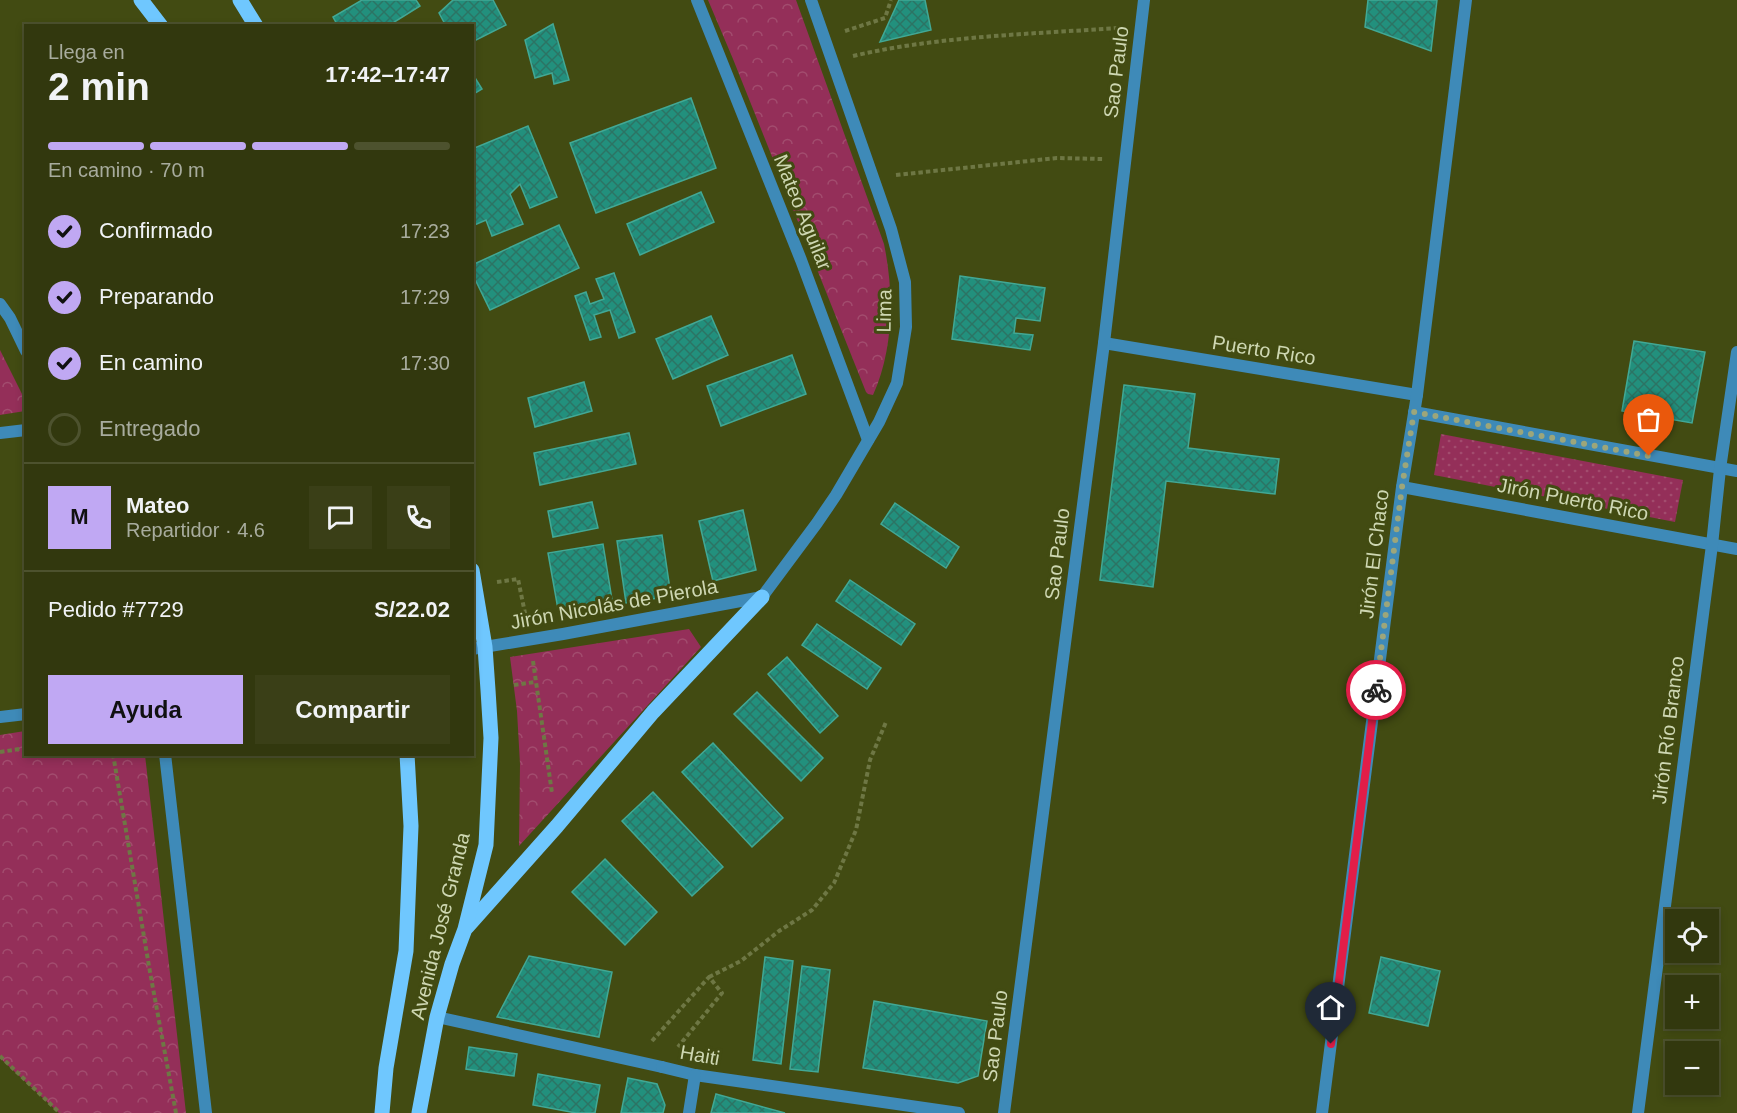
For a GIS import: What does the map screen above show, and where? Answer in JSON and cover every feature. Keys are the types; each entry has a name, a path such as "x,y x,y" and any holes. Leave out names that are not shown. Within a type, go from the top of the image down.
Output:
{"main road":[{"path":"141,0 159,24"},
{"path":"240,0 255,24"},
{"name":"Avenida José Granda","path":"419,1113 437,1017 465,929 486,845 491,738 474,592"},
{"path":"465,929 557,826 653,712 762,597"},
{"name":"Avenida José Granda","path":"382,1113 386,1068 406,951 411,826 407,756"}],"street":[{"name":"Mateo Aguilar","path":"697,0 801,260 868,440"},
{"name":"Lima","path":"762,597 817,523 879,422 897,383 906,327 905,282 891,229 811,0"},
{"name":"Sao Paulo","path":"1004,1113 1104,343 1144,0"},
{"name":"Jirón El Chaco","path":"1322,1113 1402,487 1417,395 1466,0"},
{"path":"0,304 10,318 24,347"},
{"name":"Puerto Rico","path":"1104,343 1417,395"},
{"name":"Jirón Río Branco","path":"1638,1113 1720,468 1737,352"},
{"path":"1414,412 1737,471"},
{"path":"0,433 24,430"},
{"name":"Jirón Puerto Rico","path":"1402,487 1737,549"},
{"name":"Jirón Nicolás de Pierola","path":"479,648 762,597"},
{"path":"0,717 24,714"},
{"path":"165,756 206,1113"},
{"name":"Haiti","path":"437,1017 694,1075 959,1113"},
{"path":"689,1113 694,1075"}],"path":[{"path":"824,38 885,18 891,0"},
{"path":"832,60 884,48 963,39 1141,26"},
{"path":"873,178 1057,158 1125,159"},
{"path":"496,582 518,579 527,621"},
{"path":"530,639 557,826"},
{"path":"514,685 535,682"},
{"path":"633,1061 709,977 741,961 778,930 812,910 834,883 856,830 870,760 886,722"},
{"path":"0,752 24,748"},
{"path":"114,756 176,1113"},
{"path":"662,1067 722,993 709,977"},
{"path":"0,1056 60,1113"}],"green space":[{"path":"708,0 796,0 884,244 889,281 890,320 885,359 873,395 866,392"},
{"path":"0,350 24,398 24,411 0,415"},
{"path":"1441,434 1683,480 1675,522 1434,475"},
{"path":"689,629 701,647 519,846 520,764 517,711 510,657"},
{"path":"24,731 24,756 145,756 186,1113 59,1113 0,1058 0,735"}],"building":[{"path":"362,0 416,0 420,6 391,24 337,24 333,17"},
{"path":"453,0 493,0 506,25 474,41 474,24 445,24 439,13"},
{"path":"899,0 925,0 931,30 880,42"},
{"path":"1368,0 1437,0 1431,51 1365,27"},
{"path":"553,24 569,80 554,84 552,73 535,78 525,40"},
{"path":"474,76 482,89 474,94"},
{"path":"691,98 716,168 596,213 570,143"},
{"path":"528,126 557,197 530,208 520,184 510,194 523,224 492,236 486,220 474,225 474,148"},
{"path":"701,192 714,222 640,255 627,224"},
{"path":"559,225 579,268 490,310 474,277 474,264"},
{"path":"614,273 635,332 619,338 610,310 594,315 601,337 590,340 575,296 586,292 590,304 604,299 596,279"},
{"path":"960,276 1045,288 1040,321 1016,318 1014,333 1033,335 1030,350 952,339"},
{"path":"711,316 728,355 673,379 656,339"},
{"path":"1634,341 1705,352 1692,423 1622,411"},
{"path":"792,355 806,394 721,426 707,386"},
{"path":"584,382 592,411 535,427 528,398"},
{"path":"1124,385 1195,394 1188,448 1279,459 1275,494 1166,481 1153,587 1100,580"},
{"path":"629,433 636,464 540,485 534,453"},
{"path":"592,502 598,528 553,537 548,511"},
{"path":"895,503 959,547 946,568 881,524"},
{"path":"743,510 756,570 713,581 699,521"},
{"path":"662,535 671,596 626,603 617,541"},
{"path":"603,544 613,606 559,615 548,553"},
{"path":"850,580 915,624 901,645 836,601"},
{"path":"817,624 881,668 867,689 802,645"},
{"path":"787,657 838,716 820,733 768,674"},
{"path":"757,692 823,758 801,781 734,714"},
{"path":"713,743 783,818 752,847 682,772"},
{"path":"653,792 723,867 692,896 622,821"},
{"path":"605,859 657,912 625,945 572,892"},
{"path":"529,956 612,972 599,1037 497,1017"},
{"path":"765,957 793,961 781,1064 753,1060"},
{"path":"1381,957 1440,971 1428,1026 1369,1013"},
{"path":"802,966 830,970 818,1072 790,1069"},
{"path":"874,1001 987,1021 978,1076 958,1083 863,1068"},
{"path":"469,1047 517,1054 514,1076 466,1069"},
{"path":"538,1074 600,1085 595,1113 576,1113 533,1105"},
{"path":"628,1078 657,1084 665,1105 663,1113 621,1113"},
{"path":"716,1094 785,1113 711,1113"}],"way so far":[{"path":"1376,690 1414,412 1649,456"}],"route":[{"path":"1331,1044 1376,690"}]}
